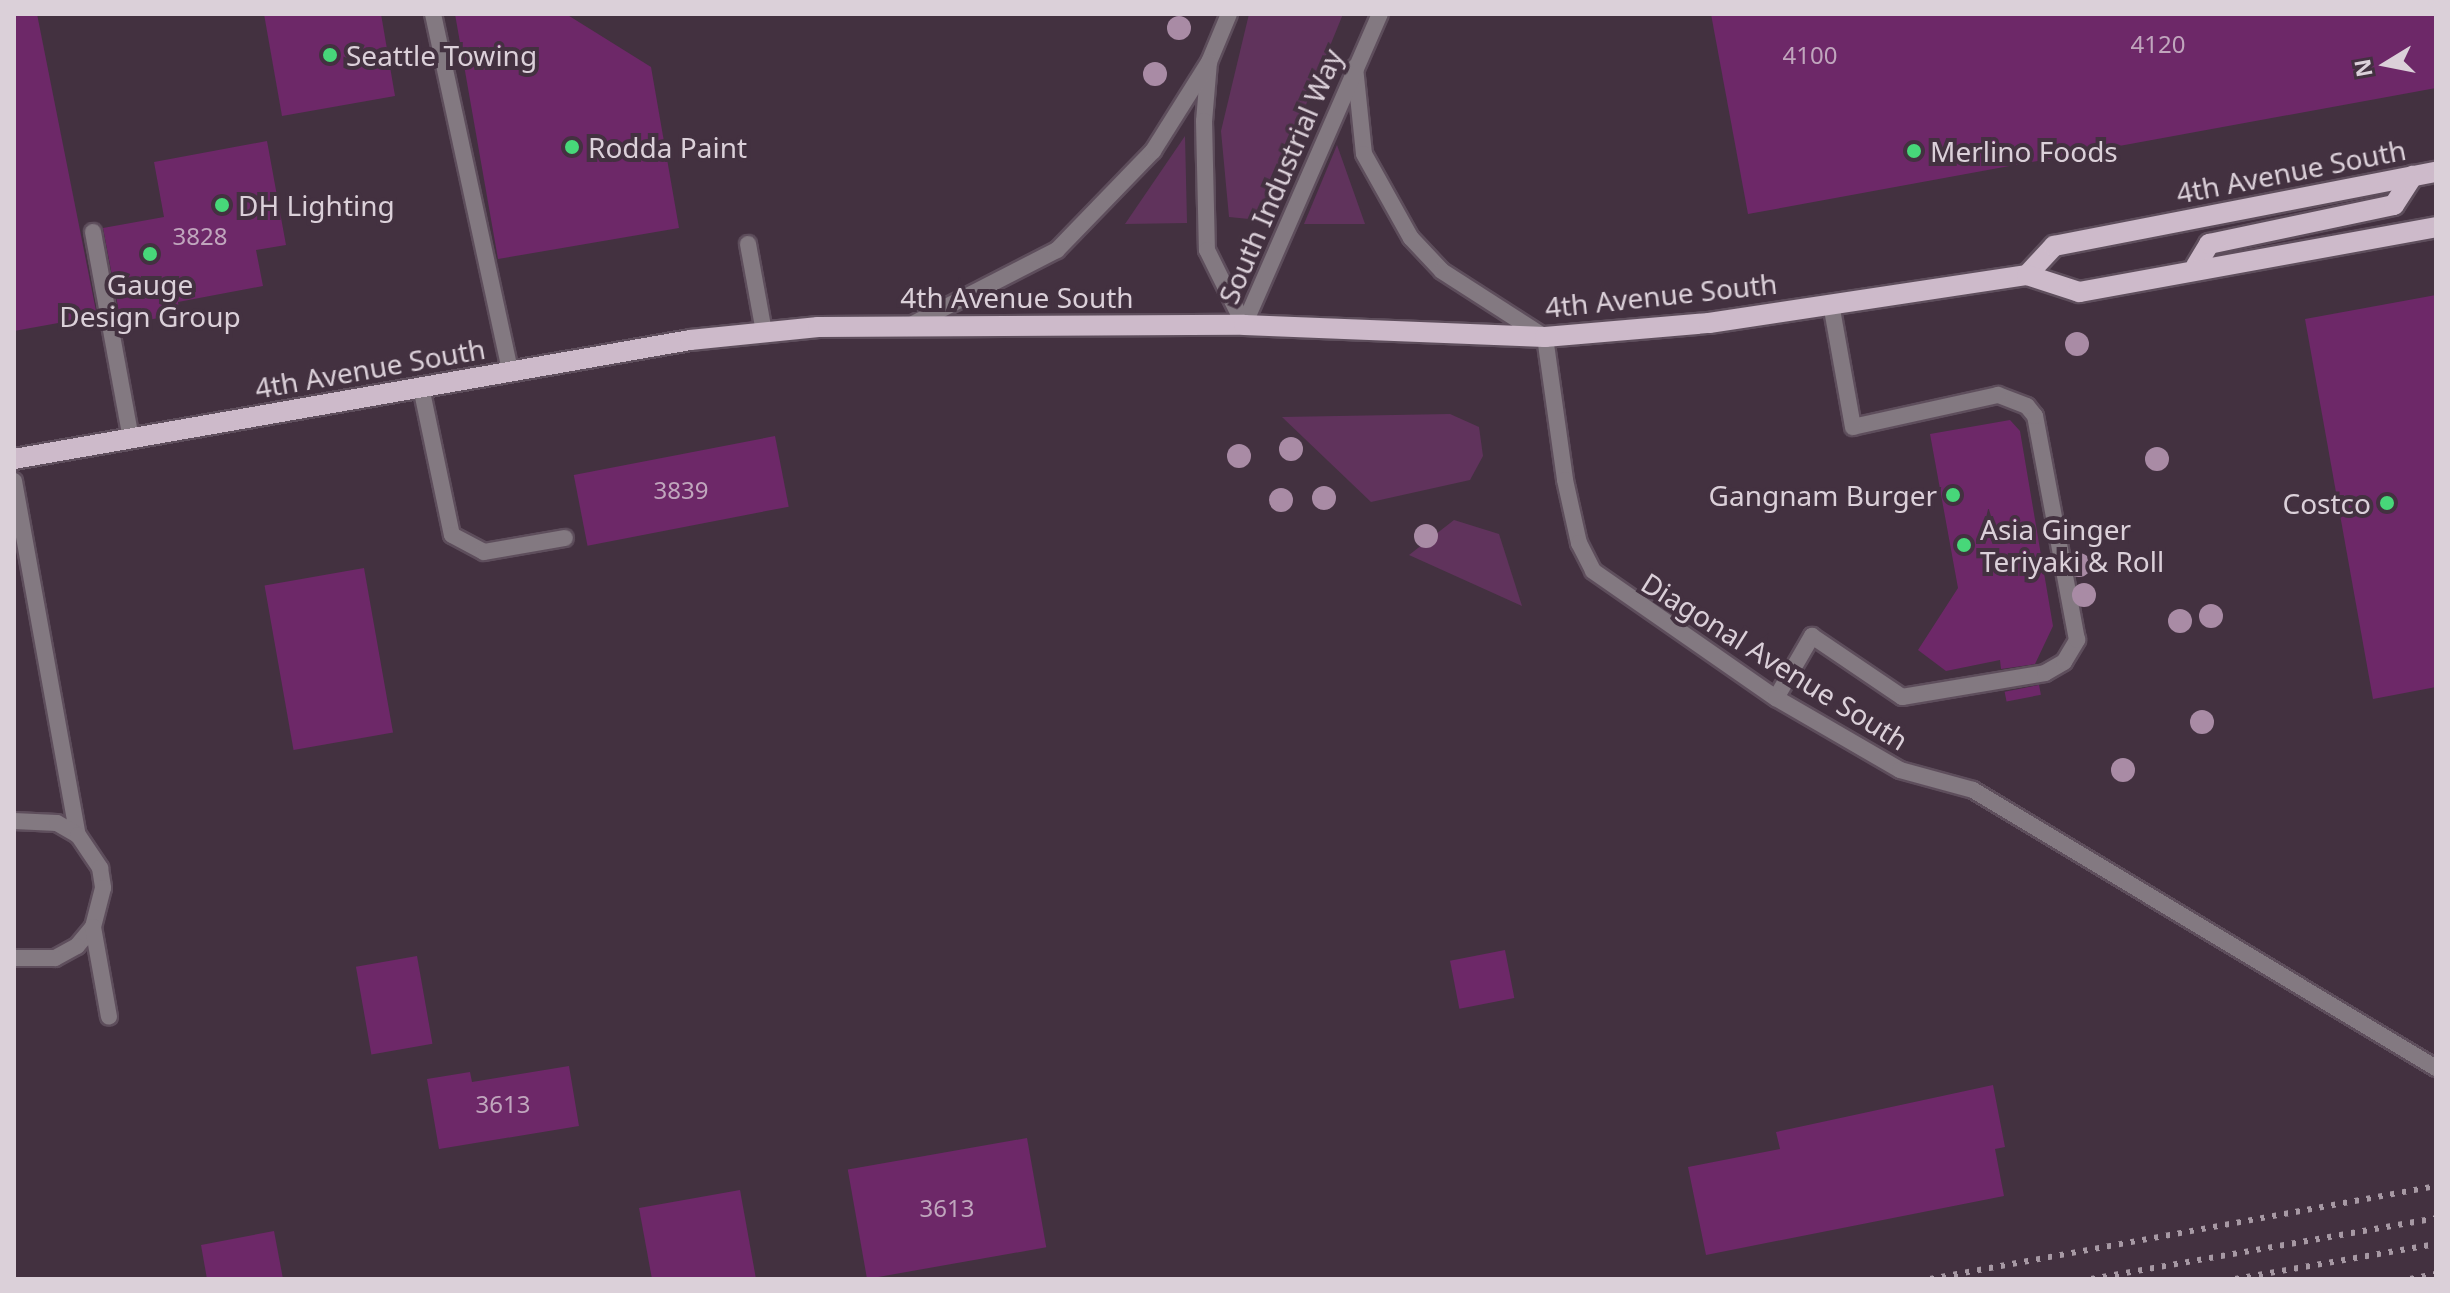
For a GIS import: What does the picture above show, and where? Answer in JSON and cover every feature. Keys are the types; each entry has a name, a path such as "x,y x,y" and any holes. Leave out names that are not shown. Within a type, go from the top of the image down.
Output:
{"main road":[{"name":"4th Avenue South","path":"2027,275 2054,246 2436,172"},
{"path":"2196,266 2209,244 2394,205 2413,176"},
{"name":"4th Avenue South","path":"14,459 510,371 764,332 911,325 1244,325 1545,337 1709,323 2027,275 2079,292 2196,266 2436,227"}],"street":[{"path":"433,14 510,371"},
{"name":"South Industrial Way","path":"1229,14 1209,62 1204,121 1207,250 1244,325"},
{"name":"South Industrial Way","path":"1244,325 1380,14"},
{"path":"911,325 1057,250 1153,151 1209,62"},
{"path":"1355,67 1364,154 1411,238 1442,271 1545,337"},
{"path":"93,232 131,439"},
{"path":"748,244 764,332"},
{"path":"1776,698 1812,636 1902,697 2045,673 2064,662 2077,640 2035,416 2027,406 1998,395 1853,427 1831,304"},
{"name":"Diagonal Avenue South","path":"1545,337 1565,480 1579,543 1593,571 1776,698 1900,770 1973,790 2436,1068"},
{"path":"421,387 452,535 484,552 565,538"},
{"path":"14,481 78,835 100,868 101,909 93,927 55,958 14,958"},
{"path":"14,821 57,823 78,835"},
{"path":"93,927 109,1017"}],"shaded area":[{"path":"1249,14 1343,14 1259,220 1229,217 1221,131"},
{"path":"1185,136 1187,223 1125,224"},
{"path":"1337,145 1365,224 1304,224"},
{"path":"1450,414 1479,427 1483,456 1470,480 1371,502 1282,417"},
{"path":"1454,520 1499,534 1522,606 1409,555"}],"building":[{"path":"14,14 37,14 97,316 14,331"},
{"name":"Seattle Towing","path":"264,14 381,14 395,96 282,116"},
{"name":"Rodda Paint","path":"455,14 566,14 651,67 679,228 498,259"},
{"name":"Merlino Foods","path":"1711,14 2436,14 2436,88 1748,214"},
{"path":"267,141 286,245 256,250 263,286 178,302 180,314 137,322 135,309 119,312 103,228 164,217 154,162"},
{"name":"Costco","path":"2436,295 2436,687 2373,699 2305,319"},
{"path":"2010,420 2020,431 2053,626 2035,664 2001,669 2000,660 1946,671 1918,650 1958,588 1930,434"},
{"path":"775,436 789,507 588,546 574,475"},
{"path":"364,568 393,732 294,750 265,586"},
{"path":"2039,685 2041,695 2007,701 2005,692"},
{"path":"1505,950 1514,998 1459,1009 1450,961"},
{"path":"417,956 432,1044 371,1054 356,967"},
{"path":"569,1066 579,1126 439,1149 427,1079 470,1072 472,1082"},
{"path":"1993,1085 2005,1147 1995,1149 2004,1196 1706,1255 1688,1167 1780,1149 1776,1132"},
{"path":"1027,1138 1046,1247 867,1279 848,1170"},
{"path":"740,1190 756,1279 652,1279 639,1208"},
{"path":"274,1231 283,1279 207,1279 201,1245"}],"railway":[{"path":"1930,1279 2436,1186"},
{"path":"2091,1279 2436,1218"},
{"path":"2235,1279 2436,1244"},
{"path":"2410,1279 2436,1274"}],"place":[{"name":"Seattle Towing","path":"330,55"},
{"name":"Rodda Paint","path":"572,147"},
{"name":"Merlino Foods","path":"1914,151"},
{"name":"DH Lighting","path":"222,205"},
{"name":"Gauge Design Group","path":"150,254"},
{"name":"Gangnam Burger","path":"1953,495"},
{"name":"Costco","path":"2387,503"},
{"name":"Asia Ginger Teriyaki & Roll","path":"1964,545"}]}
